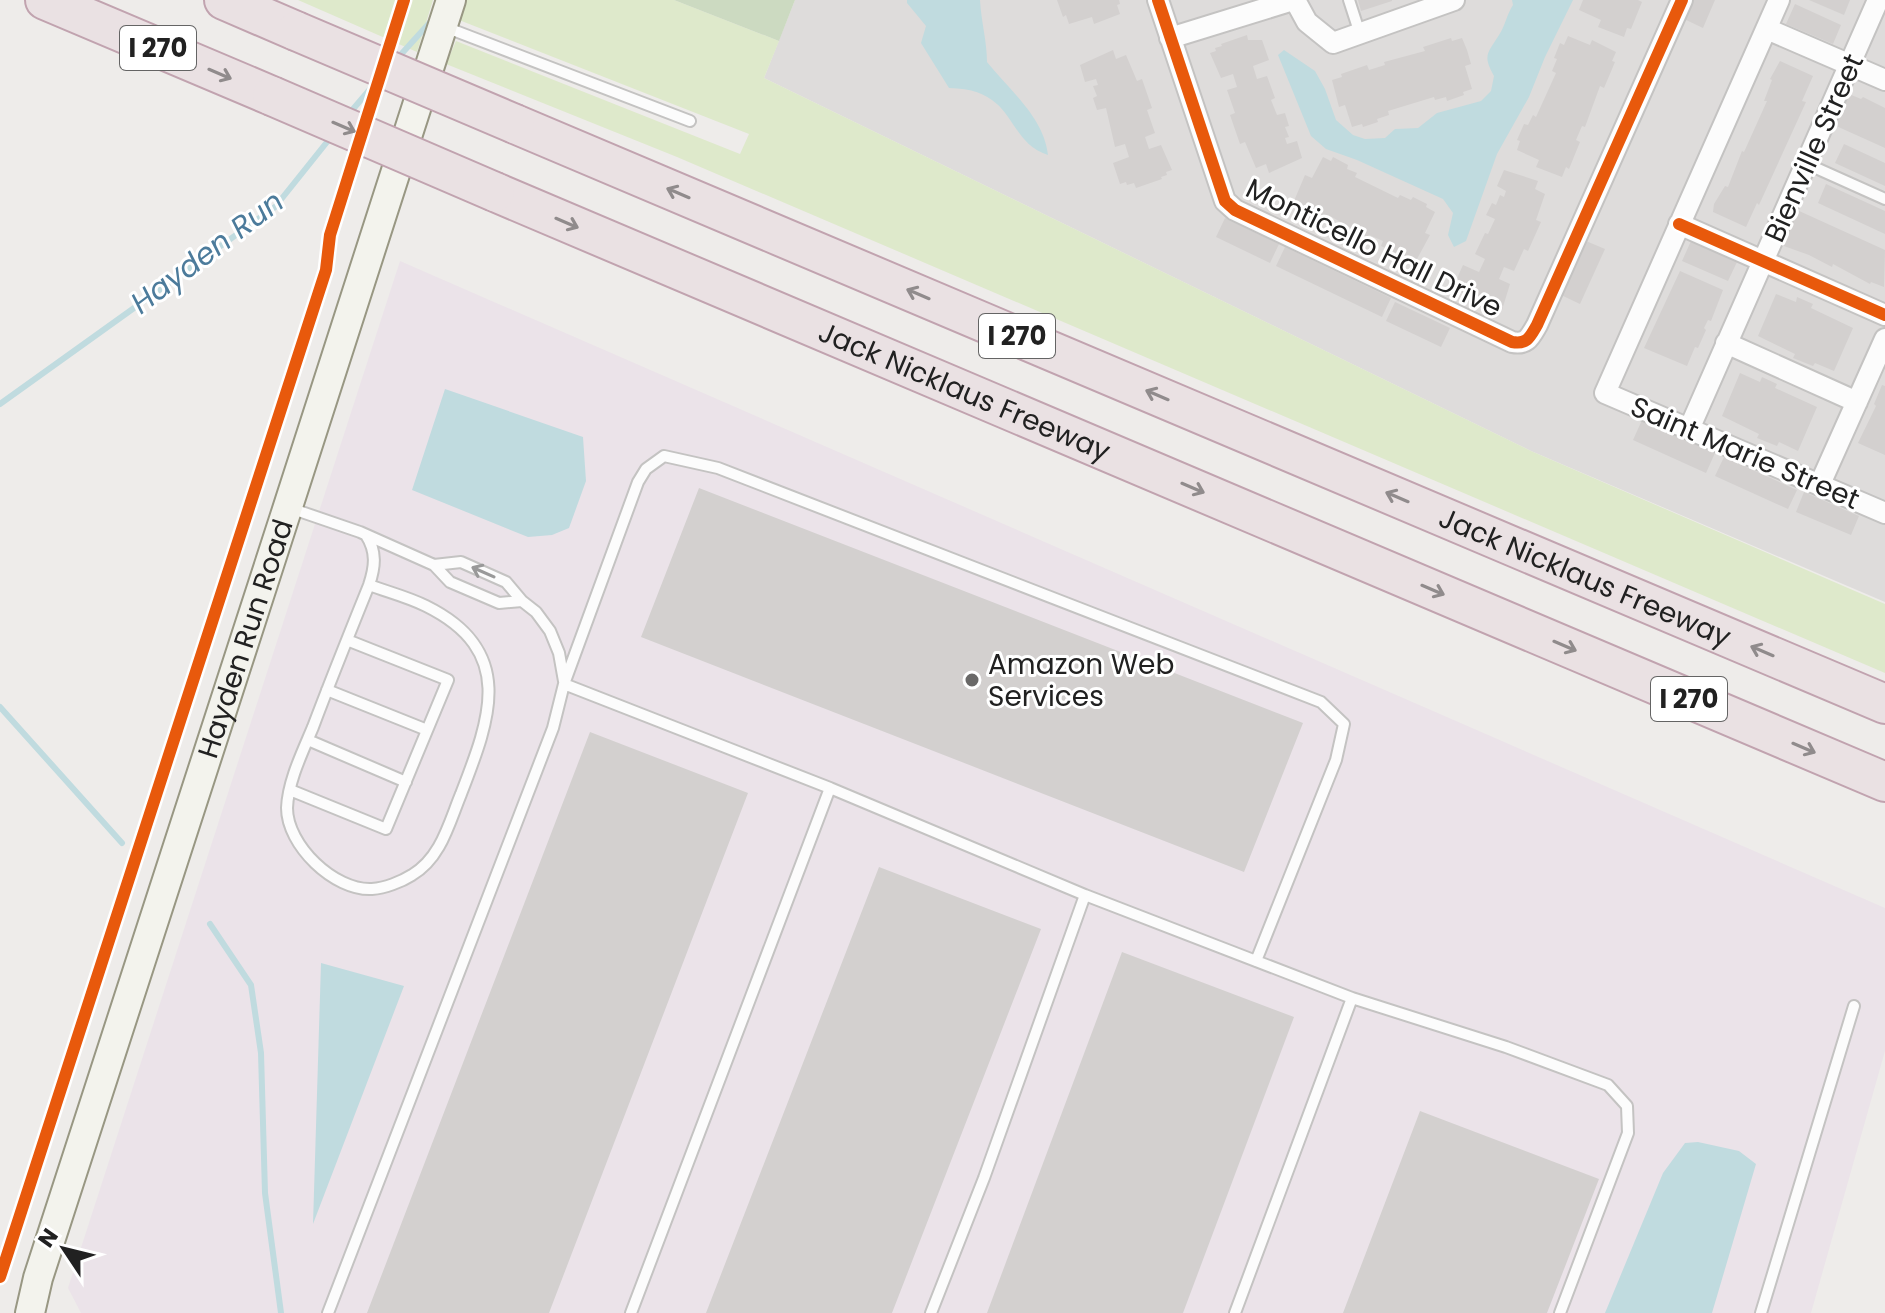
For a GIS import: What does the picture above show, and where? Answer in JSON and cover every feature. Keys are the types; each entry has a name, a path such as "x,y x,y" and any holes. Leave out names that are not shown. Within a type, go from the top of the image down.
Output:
{"highway":[{"name":"Jack Nicklaus Freeway","path":"45,0 1885,782"},
{"name":"Jack Nicklaus Freeway","path":"224,0 1885,704"}],"main road":[{"name":"Hayden Run Road","path":"30,1313 38,1278 447,13"},
{"name":"Hayden Run Road","path":"9,1313 38,1278"}],"street":[{"name":"Monticello Hall Drive","path":"1158,0 1225,201 1235,210 1521,344 1529,339 1537,325 1682,0"},
{"path":"1170,38 1294,0 1307,22 1333,43 1360,34 1416,7 1454,0"},
{"path":"1779,0 1679,224 1885,315"},
{"name":"Bienville Street","path":"1690,427 1878,0"},
{"path":"1767,29 1885,80"},
{"name":"Saint Marie Street","path":"1679,224 1605,393 1885,513"},
{"path":"1820,484 1885,339"},
{"path":"1726,343 1857,402"}],"lane":[{"path":"1349,0 1360,34"},
{"path":"447,13 690,121"},
{"path":"1807,164 1885,199"},
{"path":"328,1313 553,728 564,684 638,482 646,469 664,456 718,468 1321,702 1344,724 1336,760 1256,961"},
{"path":"288,507 366,535 434,565 450,582 499,603 522,601"},
{"path":"366,535 373,546 375,562 369,585 308,740 290,790 287,810 293,835 318,866 351,886 370,889 388,886 411,876 427,863 442,843 487,720 490,680 476,647 442,616 426,606 369,585"},
{"path":"434,565 461,562 506,582 550,631 559,653 564,684"},
{"path":"290,790 386,829 448,680 347,640"},
{"path":"564,684 830,788 1085,895 1352,998 1556,1064 1608,1085 1627,1106 1628,1133 1560,1313"},
{"path":"327,690 427,730"},
{"path":"308,740 406,782"},
{"path":"631,1313 830,788"},
{"path":"931,1313 984,1178 1085,895"},
{"path":"1235,1313 1352,998"},
{"path":"1761,1313 1854,1006"}],"shaded area":[{"path":"795,0 1885,0 1885,602 1531,451 764,78"},
{"path":"400,261 1885,908 1885,1051 1811,1313 81,1313 68,1288"}],"green space":[{"path":"298,0 433,0 417,52"},
{"path":"467,0 674,0 779,41 764,78 1531,451 1885,604 1885,673 677,157 446,64 456,41 740,154 749,134 459,20"},
{"path":"674,0 795,0 779,41"}],"water":[{"path":"907,0 980,0 987,62 1033,117 1048,155 1024,139 999,106 987,97 949,88 921,43 926,26"},
{"path":"1512,0 1573,0 1529,97 1497,154 1466,241 1454,247 1448,235 1453,213 1443,199 1326,149 1311,136 1278,55 1284,50 1315,71 1336,120 1353,135 1365,139 1385,138 1395,129 1418,128 1437,113 1481,101 1491,91 1494,76 1488,54 1513,5"},
{"path":"445,389 583,437 586,481 569,528 552,535 528,537 412,490"},
{"path":"321,963 404,986 313,1224"},
{"path":"1698,1142 1739,1151 1756,1164 1712,1313 1605,1313 1663,1173 1685,1143"}],"building":[{"path":"1057,0 1119,0 1120,14 1094,24 1092,17 1069,24"},
{"path":"1358,0 1392,0 1392,1 1361,11"},
{"path":"1583,0 1642,2 1631,29 1627,28 1624,37 1598,27 1601,20 1579,10"},
{"path":"1692,0 1715,0 1703,28 1684,19"},
{"path":"1809,0 1850,0 1844,15"},
{"path":"1795,4 1841,25 1833,44 1786,24"},
{"path":"1247,35 1248,40 1262,40 1269,60 1253,66 1257,79 1267,76 1277,115 1285,113 1289,126 1285,127 1289,137 1285,138 1287,144 1297,141 1302,158 1269,173 1266,164 1256,168 1245,142 1240,144 1230,115 1235,113 1227,90 1237,87 1233,74 1221,78 1210,53 1221,44"},
{"path":"1568,36 1590,45 1592,40 1616,52 1604,88 1600,86 1585,127 1582,126 1576,140 1580,142 1569,169 1566,167 1562,177 1536,167 1539,160 1517,150 1520,141 1517,140 1524,124 1528,125 1533,115 1536,117 1556,73 1552,71 1557,59 1554,58 1560,43 1564,45"},
{"path":"1451,38 1452,41 1462,38 1467,50 1471,64 1465,66 1472,89 1447,101 1446,97 1435,100 1434,97 1388,111 1389,115 1377,119 1378,122 1352,127 1345,105 1339,107 1332,80 1367,65 1369,70 1385,65 1384,62 1425,51 1423,47"},
{"path":"1113,50 1116,59 1126,55 1137,81 1142,79 1152,108 1147,110 1155,133 1145,137 1149,149 1161,145 1172,170 1166,172 1162,179 1136,188 1134,183 1120,184 1113,163 1129,157 1125,144 1115,147 1106,108 1097,110 1093,98 1097,96 1093,86 1098,85 1096,79 1085,82 1080,65"},
{"path":"1780,61 1813,76 1802,101 1806,102 1746,227 1713,212 1714,204 1725,186 1728,187 1767,101 1764,101 1770,79"},
{"path":"1849,94 1885,108 1885,148 1834,125"},
{"path":"1844,144 1885,163 1885,186 1835,163"},
{"path":"1323,157 1331,161 1333,157 1357,173 1355,177 1398,198 1400,195 1411,200 1413,197 1435,212 1425,233 1430,235 1417,259 1408,255 1407,258 1381,246 1383,241 1369,235 1367,237 1330,216 1329,221 1294,201 1305,175 1312,178"},
{"path":"1504,170 1538,181 1535,189 1545,194 1536,220 1541,222 1528,251 1524,249 1514,271 1504,267 1499,279 1510,284 1502,310 1489,307 1488,310 1463,299 1465,294 1454,285 1463,265 1479,272 1485,259 1475,254 1495,219 1486,215 1492,203 1496,205 1500,195 1504,197 1506,191 1497,186"},
{"path":"1826,184 1885,211 1885,234 1818,203"},
{"path":"1797,210 1885,250 1884,287 1870,284 1833,264 1832,267 1781,245"},
{"path":"1225,218 1279,244 1270,263 1216,237"},
{"path":"1586,241 1605,249 1580,304 1561,295"},
{"path":"1691,241 1737,262 1728,281 1682,261"},
{"path":"1285,247 1391,298 1382,317 1276,266"},
{"path":"1680,271 1723,290 1711,321 1708,320 1698,348 1695,347 1687,366 1644,348"},
{"path":"1776,294 1796,302 1797,297 1813,304 1811,308 1853,328 1834,371 1793,358 1795,354 1758,336"},
{"path":"1395,302 1450,328 1441,347 1386,321"},
{"path":"1740,373 1760,382 1762,377 1777,384 1775,388 1817,407 1798,451 1779,442 1777,446 1757,438 1759,434 1722,416"},
{"path":"1882,385 1885,386 1885,455 1858,443 1876,406 1874,404"},
{"path":"1642,420 1715,453 1706,473 1633,440"},
{"path":"1724,457 1797,490 1788,509 1715,476"},
{"name":"Amazon Web Services","path":"699,488 1303,723 1244,872 641,637"},
{"path":"1804,492 1859,516 1851,535 1796,512"},
{"path":"590,732 748,793 549,1313 367,1313"},
{"path":"879,867 1041,929 892,1313 706,1313"},
{"path":"1122,952 1294,1017 1183,1313 987,1313"},
{"path":"1420,1111 1599,1179 1547,1313 1343,1313"}],"waterway":[{"name":"Hayden Run","path":"395,61 433,19"},
{"name":"Hayden Run","path":"348,115 377,81"},
{"name":"Hayden Run","path":"0,404 275,207 331,137"},
{"path":"0,707 122,843"},
{"path":"210,924 251,985 261,1053 265,1193 281,1313"}],"cycle path":[{"path":"0,1277 326,270 330,235 404,0"},
{"path":"1158,0 1225,201 1235,210 1517,343 1528,339 1537,325 1682,0"},
{"path":"1679,224 1885,315"}],"place":[{"name":"Amazon Web Services","path":"972,680"}]}
